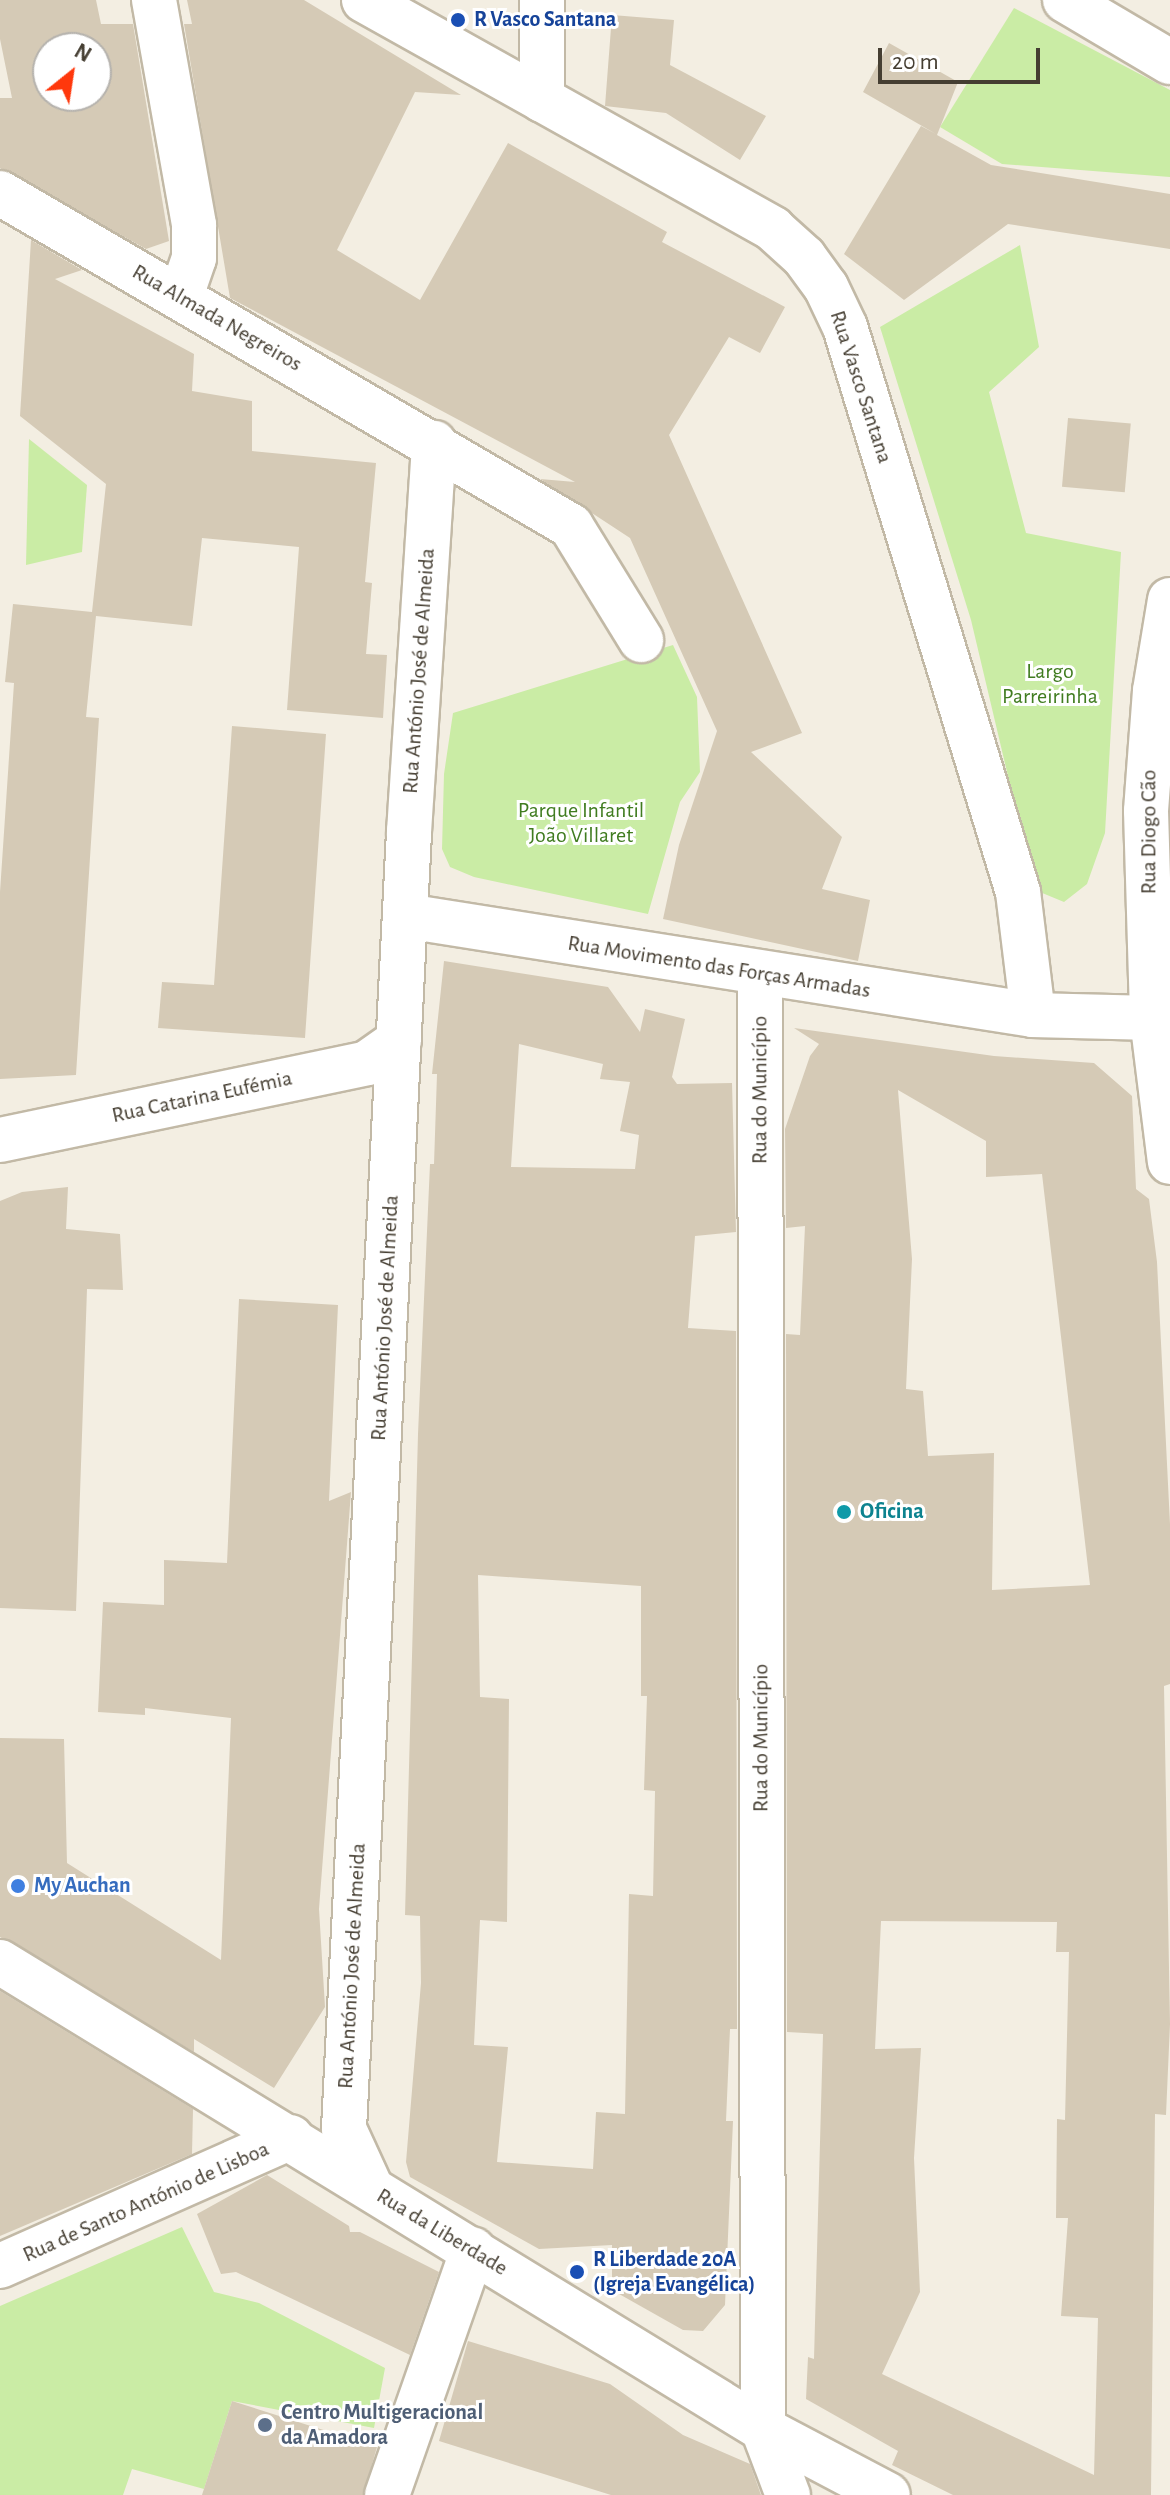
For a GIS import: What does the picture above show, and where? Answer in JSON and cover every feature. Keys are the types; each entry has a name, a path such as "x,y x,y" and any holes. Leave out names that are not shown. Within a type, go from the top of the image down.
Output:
{"street":[{"path":"154,0 194,225 194,258 181,296"},
{"name":"Rua Vasco Santana","path":"364,0 773,229 804,257 826,287 845,327 1018,892 1033,1015"},
{"path":"542,0 542,100"},
{"path":"1065,0 1170,62"},
{"name":"Rua Almada Negreiros","path":"6,210 181,296 571,526 641,640"},
{"name":"Rua António José de Almeida","path":"371,2188 344,2129 399,1041 434,443"},
{"name":"Rua Diogo Cão","path":"1170,600 1155,691 1146,811 1152,1018 1170,1162"},
{"name":"Rua Movimento das Forças Armadas","path":"406,916 760,975 1033,1015 1152,1018"},
{"name":"Rua do Município","path":"760,975 763,2429 788,2495"},
{"name":"Rua Catarina Eufémia","path":"0,1140 367,1063 399,1041"},
{"name":"Rua da Liberdade","path":"0,1962 291,2137 763,2429 888,2495"},
{"name":"Rua de Santo António de Lisboa","path":"0,2266 291,2137"},
{"path":"387,2495 473,2250"}],"green space":[{"path":"1014,8 1170,90 1170,177 1002,164 940,127"},
{"name":"Largo Parreirinha","path":"1020,245 1039,347 989,392 1026,533 1121,552 1105,833 1087,884 1064,902 1035,890 971,620 880,327"},
{"path":"29,439 87,485 82,552 26,565"},
{"name":"Parque Infantil João Villaret","path":"673,645 697,697 700,772 680,802 648,914 474,877 450,867 442,849 444,774 453,713"},
{"path":"182,2227 214,2292 259,2303 385,2368 374,2428 232,2401 204,2489 132,2469 123,2495 0,2495 0,2306"}],"building":[{"path":"0,0 96,0 101,24 133,24 169,241 146,249 0,168 0,98 12,98 0,39"},
{"path":"187,0 304,0 461,95 415,92 337,250 420,300 508,143 667,232 662,242 785,307 760,353 729,337 669,435 802,733 751,752 842,837 822,889 870,900 858,961 663,919 679,845 717,731 630,538 540,479 575,482 230,298 184,24 192,24"},
{"path":"612,15 674,20 670,65 766,116 740,160 666,113 605,106"},
{"path":"889,43 958,82 937,135 991,165 1170,194 1170,249 1008,224 904,300 844,254 921,126 936,134 863,92"},
{"path":"31,240 82,270 55,279 194,354 192,391 252,401 252,451 376,463 365,582 372,583 366,654 387,655 383,718 287,710 299,547 202,538 192,626 96,616 86,717 99,718 76,1075 0,1079 0,892 14,683 5,682 13,604 92,612 106,484 20,416"},
{"path":"1068,418 1131,423 1125,492 1062,487"},
{"path":"232,726 326,734 305,1038 158,1028 162,982 214,985"},
{"path":"444,961 608,987 640,1032 645,1009 685,1019 672,1077 677,1084 732,1083 736,1232 695,1236 688,1328 736,1331 737,2029 730,2029 726,2121 733,2121 725,2305 703,2331 683,2330 612,2290 612,2245 539,2249 410,2177 406,2162 421,1983 420,1916 405,1915 418,1434 437,1074 432,1074","holes":["519,1044 603,1064 600,1079 630,1082 620,1131 639,1135 635,1169 511,1167","478,1575 641,1586 641,1696 647,1696 644,1790 655,1791 653,1896 629,1894 625,2114 596,2112 593,2169 497,2162 508,2047 474,2045 480,1920 507,1922 509,1699 480,1697"]},
{"path":"794,1028 994,1056 1094,1063 1132,1096 1136,1189 1149,1199 1157,1262 1170,1524 1170,1684 1164,1686 1170,2024 1166,2115 1155,2114 1151,2495 953,2495 892,2465 898,2451 806,2399 808,2357 814,2359 823,2034 787,2032 786,1334 800,1335 805,1226 786,1228 785,1129 810,1056 819,1044","holes":["898,1090 986,1141 986,1177 1042,1174 1090,1585 992,1590 994,1453 928,1456 923,1391 906,1389 912,1259","881,1921 1057,1922 1056,1952 1069,1952 1065,2120 1057,2119 1056,2218 1068,2218 1061,2316 1098,2318 1094,2475 882,2374 920,2292 914,2158 921,2048 875,2049"]},
{"path":"68,1187 66,1229 120,1234 123,1290 87,1289 76,1611 0,1608 0,1201 22,1192"},
{"path":"239,1299 338,1305 329,1501 351,1492 319,1909 325,2007 274,2088 194,2039 194,2052 0,1937 0,1738 64,1739 67,1863 221,1960 231,1718 145,1708 145,1715 98,1712 103,1602 164,1605 164,1560 227,1563"},
{"path":"0,1991 193,2109 192,2154 0,2236"},
{"path":"267,2175 349,2226 350,2232 360,2232 439,2272 410,2355 236,2272 221,2274 197,2214"},
{"path":"468,2341 610,2384 683,2435 750,2464 761,2495 611,2495 439,2441"},
{"name":"Centro Multigeracional da Amadora","path":"232,2401 377,2447 363,2495 202,2495"}],"place":[{"name":"R Vasco Santana","path":"458,20"},
{"name":"Oficina","path":"844,1512"},
{"name":"My Auchan","path":"18,1886"},
{"name":"R Liberdade 20A (Igreja Evangélica)","path":"577,2272"},
{"name":"Centro Multigeracional da Amadora","path":"265,2425"}]}
